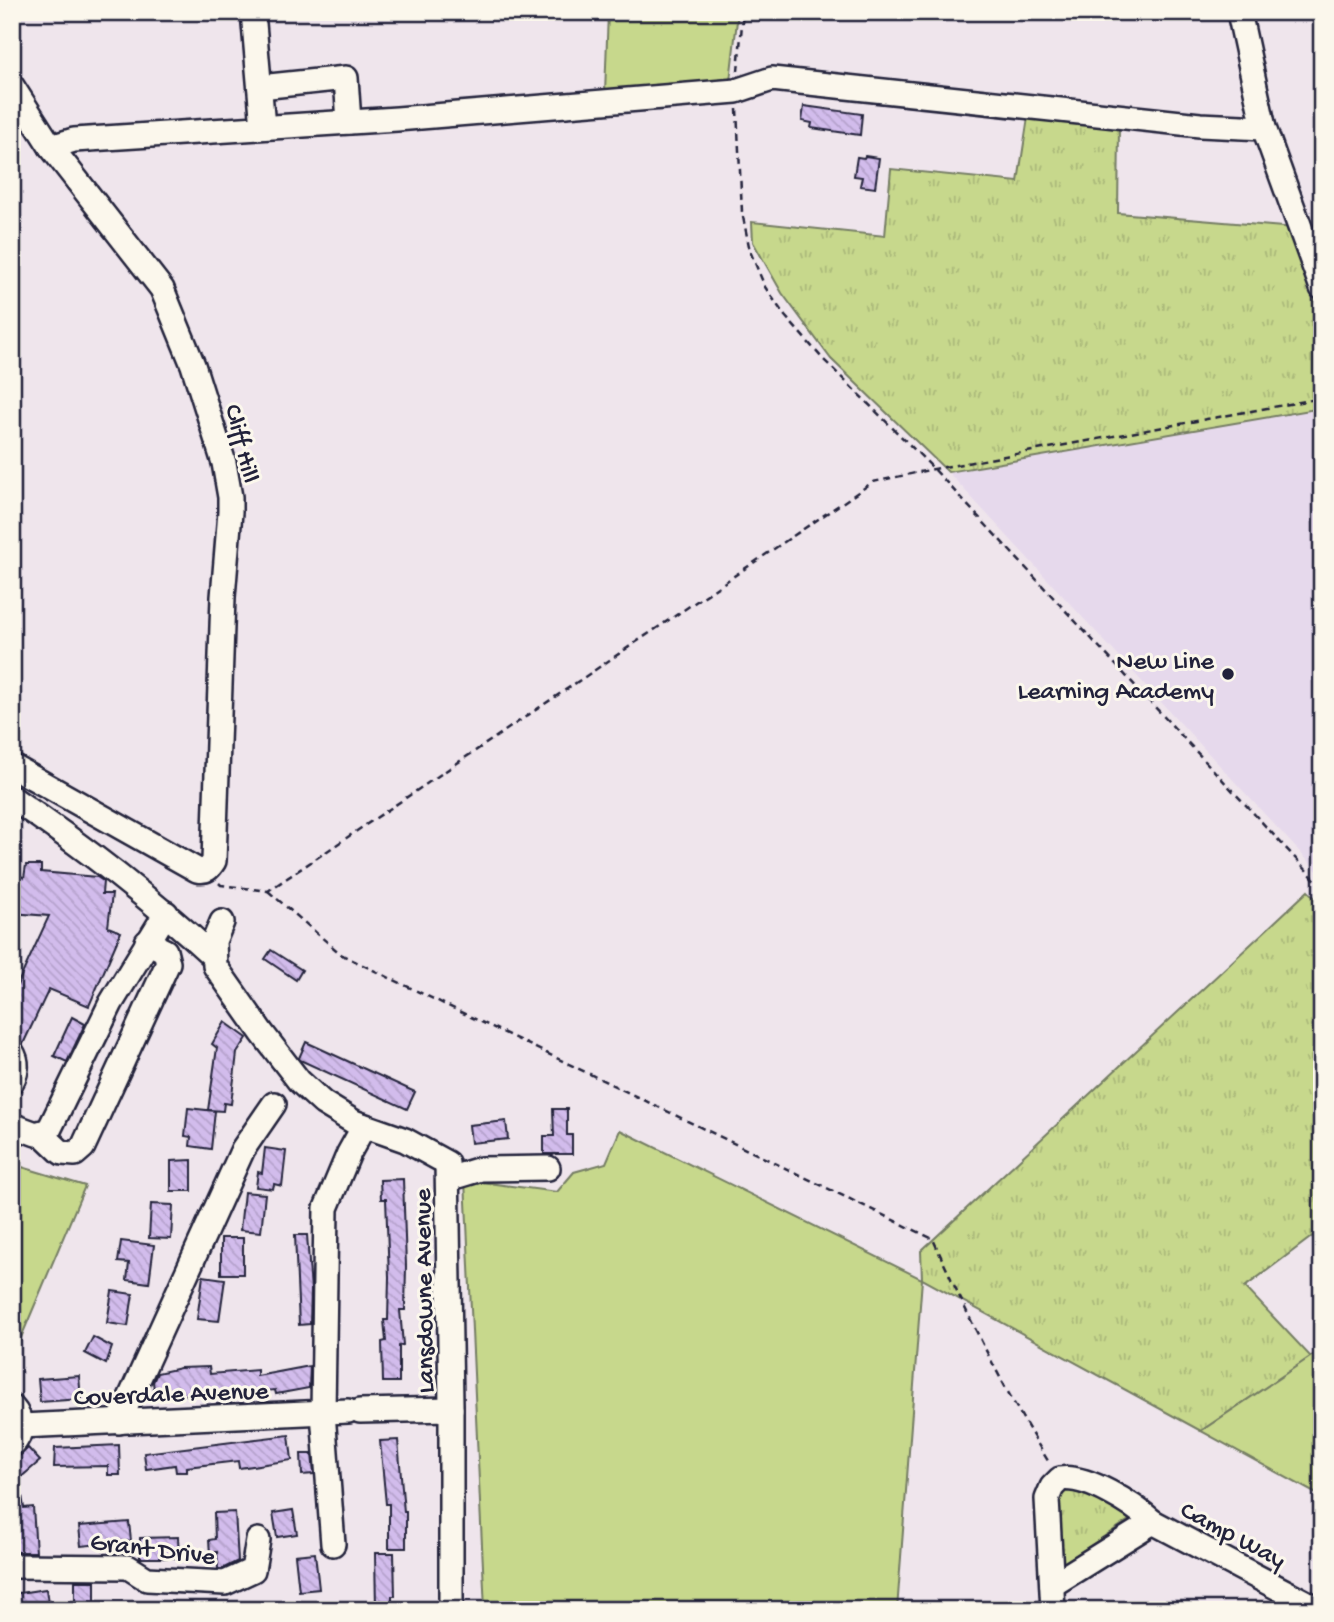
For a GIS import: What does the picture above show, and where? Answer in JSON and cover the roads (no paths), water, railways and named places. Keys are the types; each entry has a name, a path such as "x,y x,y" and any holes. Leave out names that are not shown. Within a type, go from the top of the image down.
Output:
{"street":[{"path":"253,12 263,127"},
{"path":"1239,12 1264,128 1322,288"},
{"path":"260,87 346,78 349,122"},
{"path":"51,147 74,140 349,122 736,91 772,79 1200,125 1264,128"},
{"name":"Cliff Hill","path":"12,86 51,147 162,289 193,365 224,463 230,512 223,597 215,853 209,869 197,870 12,766"},
{"path":"12,798 66,835 166,913 214,956"},
{"path":"12,1125 30,1132 43,1133 49,1130 111,1003 166,913"},
{"path":"214,956 214,941 222,922"},
{"path":"43,1133 62,1153 75,1154 83,1147 168,963 165,951 147,942"},
{"name":"Lansdowne Avenue","path":"214,956 215,966 262,1033 299,1081 323,1103 364,1126 405,1140 447,1163 451,1610"},
{"path":"12,1052 16,1057 16,1073 12,1081"},
{"path":"119,1422 243,1149 274,1104"},
{"path":"332,1544 324,1424 326,1209 349,1153 364,1126"},
{"path":"448,1179 481,1169 548,1168"},
{"name":"Coverdale Avenue","path":"15,1426 119,1422 324,1424 354,1411 451,1409"},
{"path":"1053,1610 1046,1499 1060,1479 1081,1479 1141,1511 1153,1522"},
{"name":"Camp Way","path":"1052,1585 1153,1522 1320,1610"},
{"name":"Grant Drive","path":"12,1566 128,1567 147,1578 225,1583 253,1570 258,1539"}],"place":[{"name":"New Line Learning Academy","path":"1228,674"}]}
